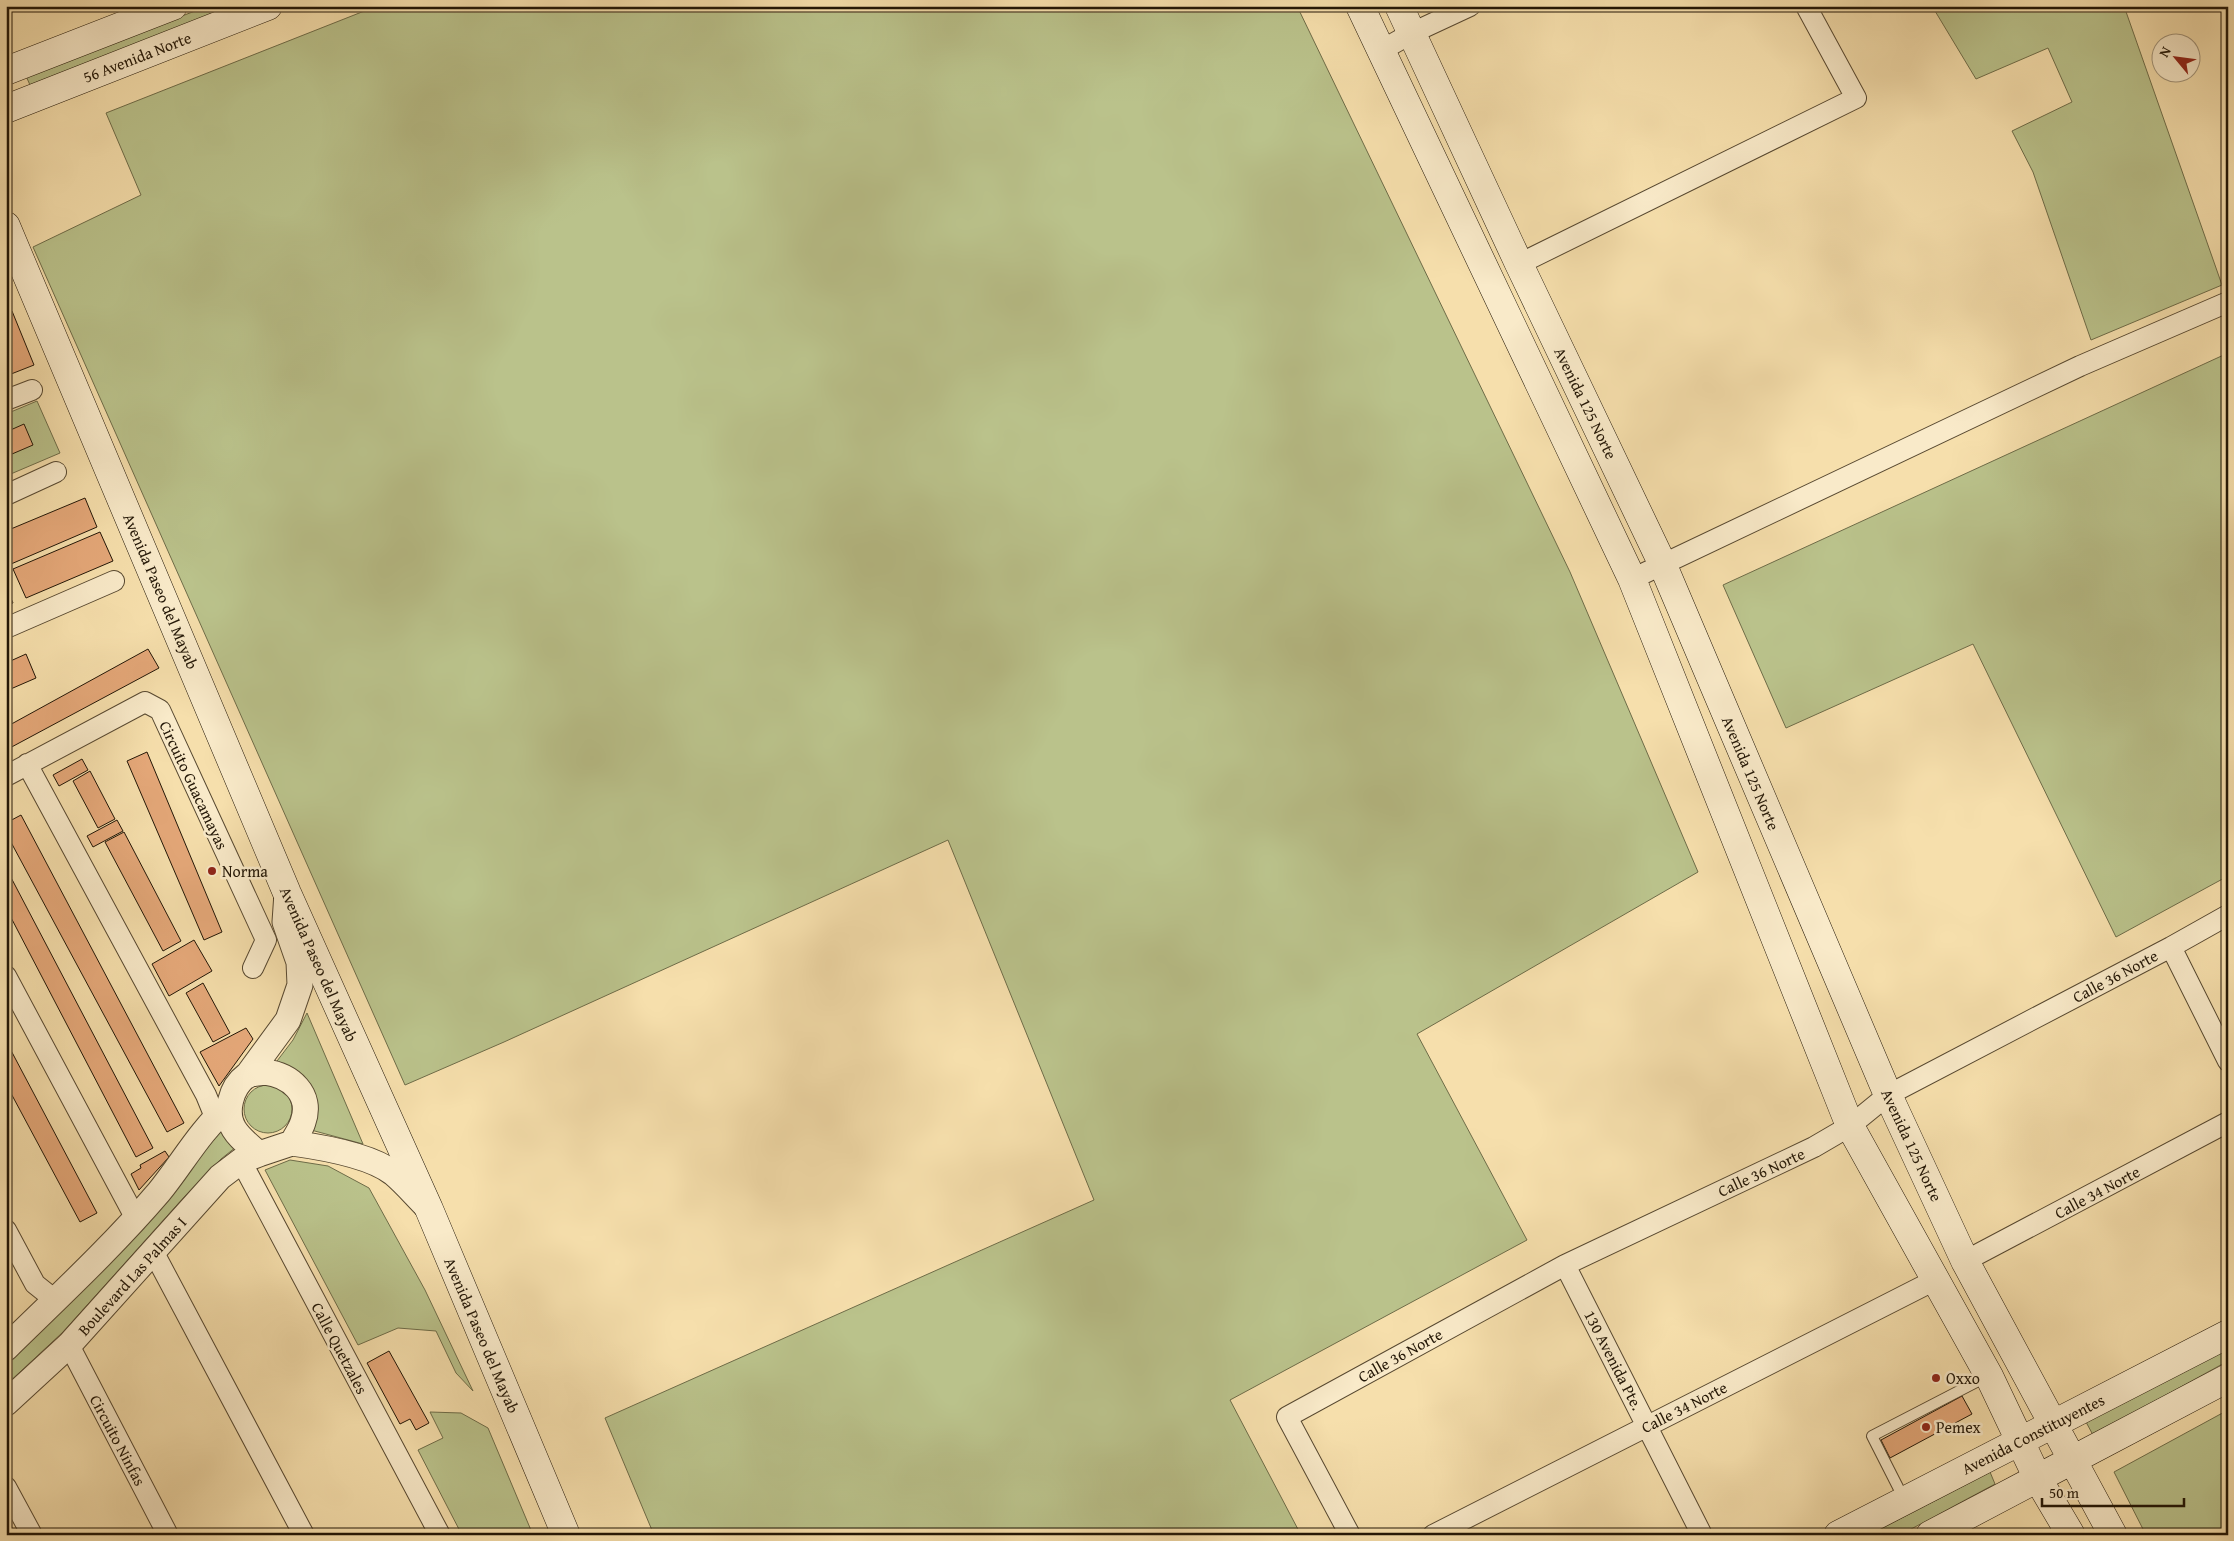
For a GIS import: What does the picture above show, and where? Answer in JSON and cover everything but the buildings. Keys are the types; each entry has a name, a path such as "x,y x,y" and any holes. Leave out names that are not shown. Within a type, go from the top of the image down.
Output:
{"main road":[{"name":"56 Avenida Norte","path":"6,72 173,6"},
{"name":"56 Avenida Norte","path":"6,108 268,6"},
{"name":"Avenida 125 Norte","path":"1360,6 1632,579 1850,1126 1989,1376 2038,1479 2071,1535"},
{"name":"Avenida 125 Norte","path":"1399,6 1519,264 1662,563 1888,1095 1965,1261 2113,1535"},
{"name":"Avenida Paseo del Mayab","path":"6,226 287,893 429,1209 566,1535"},
{"name":"Avenida Constituyentes","path":"1838,1535 1904,1499 2053,1425 2228,1334"},
{"path":"1930,1535 2228,1378"}],"street":[{"path":"1382,50 1412,33 1470,6"},
{"path":"1519,264 1856,98 1806,6"},
{"path":"1632,579 1662,563 2080,366 2228,302"},
{"path":"6,400 32,390"},
{"path":"6,495 56,472"},
{"path":"6,628 114,581"},
{"name":"Circuito Guacamayas","path":"6,776 145,702 160,710 266,940 253,968"},
{"path":"28,764 206,1095 222,1112 241,1138 250,1157 292,1143 347,1154 391,1172 429,1209"},
{"path":"6,1348 159,1192 222,1112 233,1093 288,1020 300,984 299,962 285,922 287,893"},
{"name":"Calle 36 Norte","path":"1350,1535 1287,1416 1566,1265 1814,1147 1850,1126 1888,1095 2171,947 2228,915"},
{"path":"2171,947 2228,1061"},
{"path":"6,976 135,1217"},
{"path":"247,1076 265,1072 278,1073 291,1080 300,1090 304,1099 304,1122 292,1143"},
{"name":"Calle 34 Norte","path":"1965,1261 2228,1122"},
{"name":"Boulevard Las Palmas I","path":"6,1403 69,1345 154,1253 220,1177 250,1157"},
{"name":"Calle Quetzales","path":"250,1157 440,1535"},
{"path":"6,1230 35,1284 55,1300"},
{"path":"154,1253 304,1535"},
{"name":"130 Avenida Pte.","path":"1566,1265 1702,1535"},
{"name":"Calle 34 Norte","path":"1433,1535 1935,1280"},
{"name":"Circuito Ninfas","path":"69,1345 168,1535"},
{"path":"6,1487 32,1535"}],"lane":[{"path":"1904,1499 1872,1436 1989,1376"}],"green space":[{"path":"208,6 232,6 30,85 26,76"},
{"path":"377,6 1297,6 1570,572 1698,872 1417,1034 1527,1240 1230,1400 1301,1535 654,1535 605,1418 1094,1200 948,840 504,1042 405,1085 33,247 141,195 106,113"},
{"path":"1932,6 2124,6 2222,285 2091,340 2033,172 2012,131 2072,102 2048,48 1976,79"},
{"path":"2228,353 2228,876 2116,937 1973,644 1786,728 1723,585"},
{"path":"37,401 60,453 6,476 6,414"},
{"path":"307,1013 363,1144 311,1130 293,1069 277,1061 293,1040"},
{"path":"263,1085 273,1085 282,1089 288,1095 291,1100 291,1118 282,1129 273,1133 263,1133 254,1129 248,1123 244,1114 244,1104 248,1095 254,1089"},
{"path":"222,1129 236,1147 221,1159 185,1196 63,1332 6,1385 6,1365 63,1309 145,1222"},
{"path":"290,1160 328,1166 369,1188 425,1290 473,1391 456,1373 436,1331 398,1328 358,1345 265,1170"},
{"path":"2228,1349 2228,1361 2093,1435 2086,1422"},
{"path":"2228,1410 2228,1535 2146,1535 2114,1472"},
{"path":"430,1412 461,1413 488,1428 533,1535 462,1535 418,1450 443,1438"},
{"path":"1990,1472 1995,1484 1900,1535 1869,1535"}],"place":[{"name":"Norma","path":"212,871"},
{"name":"Oxxo","path":"1936,1378"},
{"name":"Pemex","path":"1926,1427"}]}
